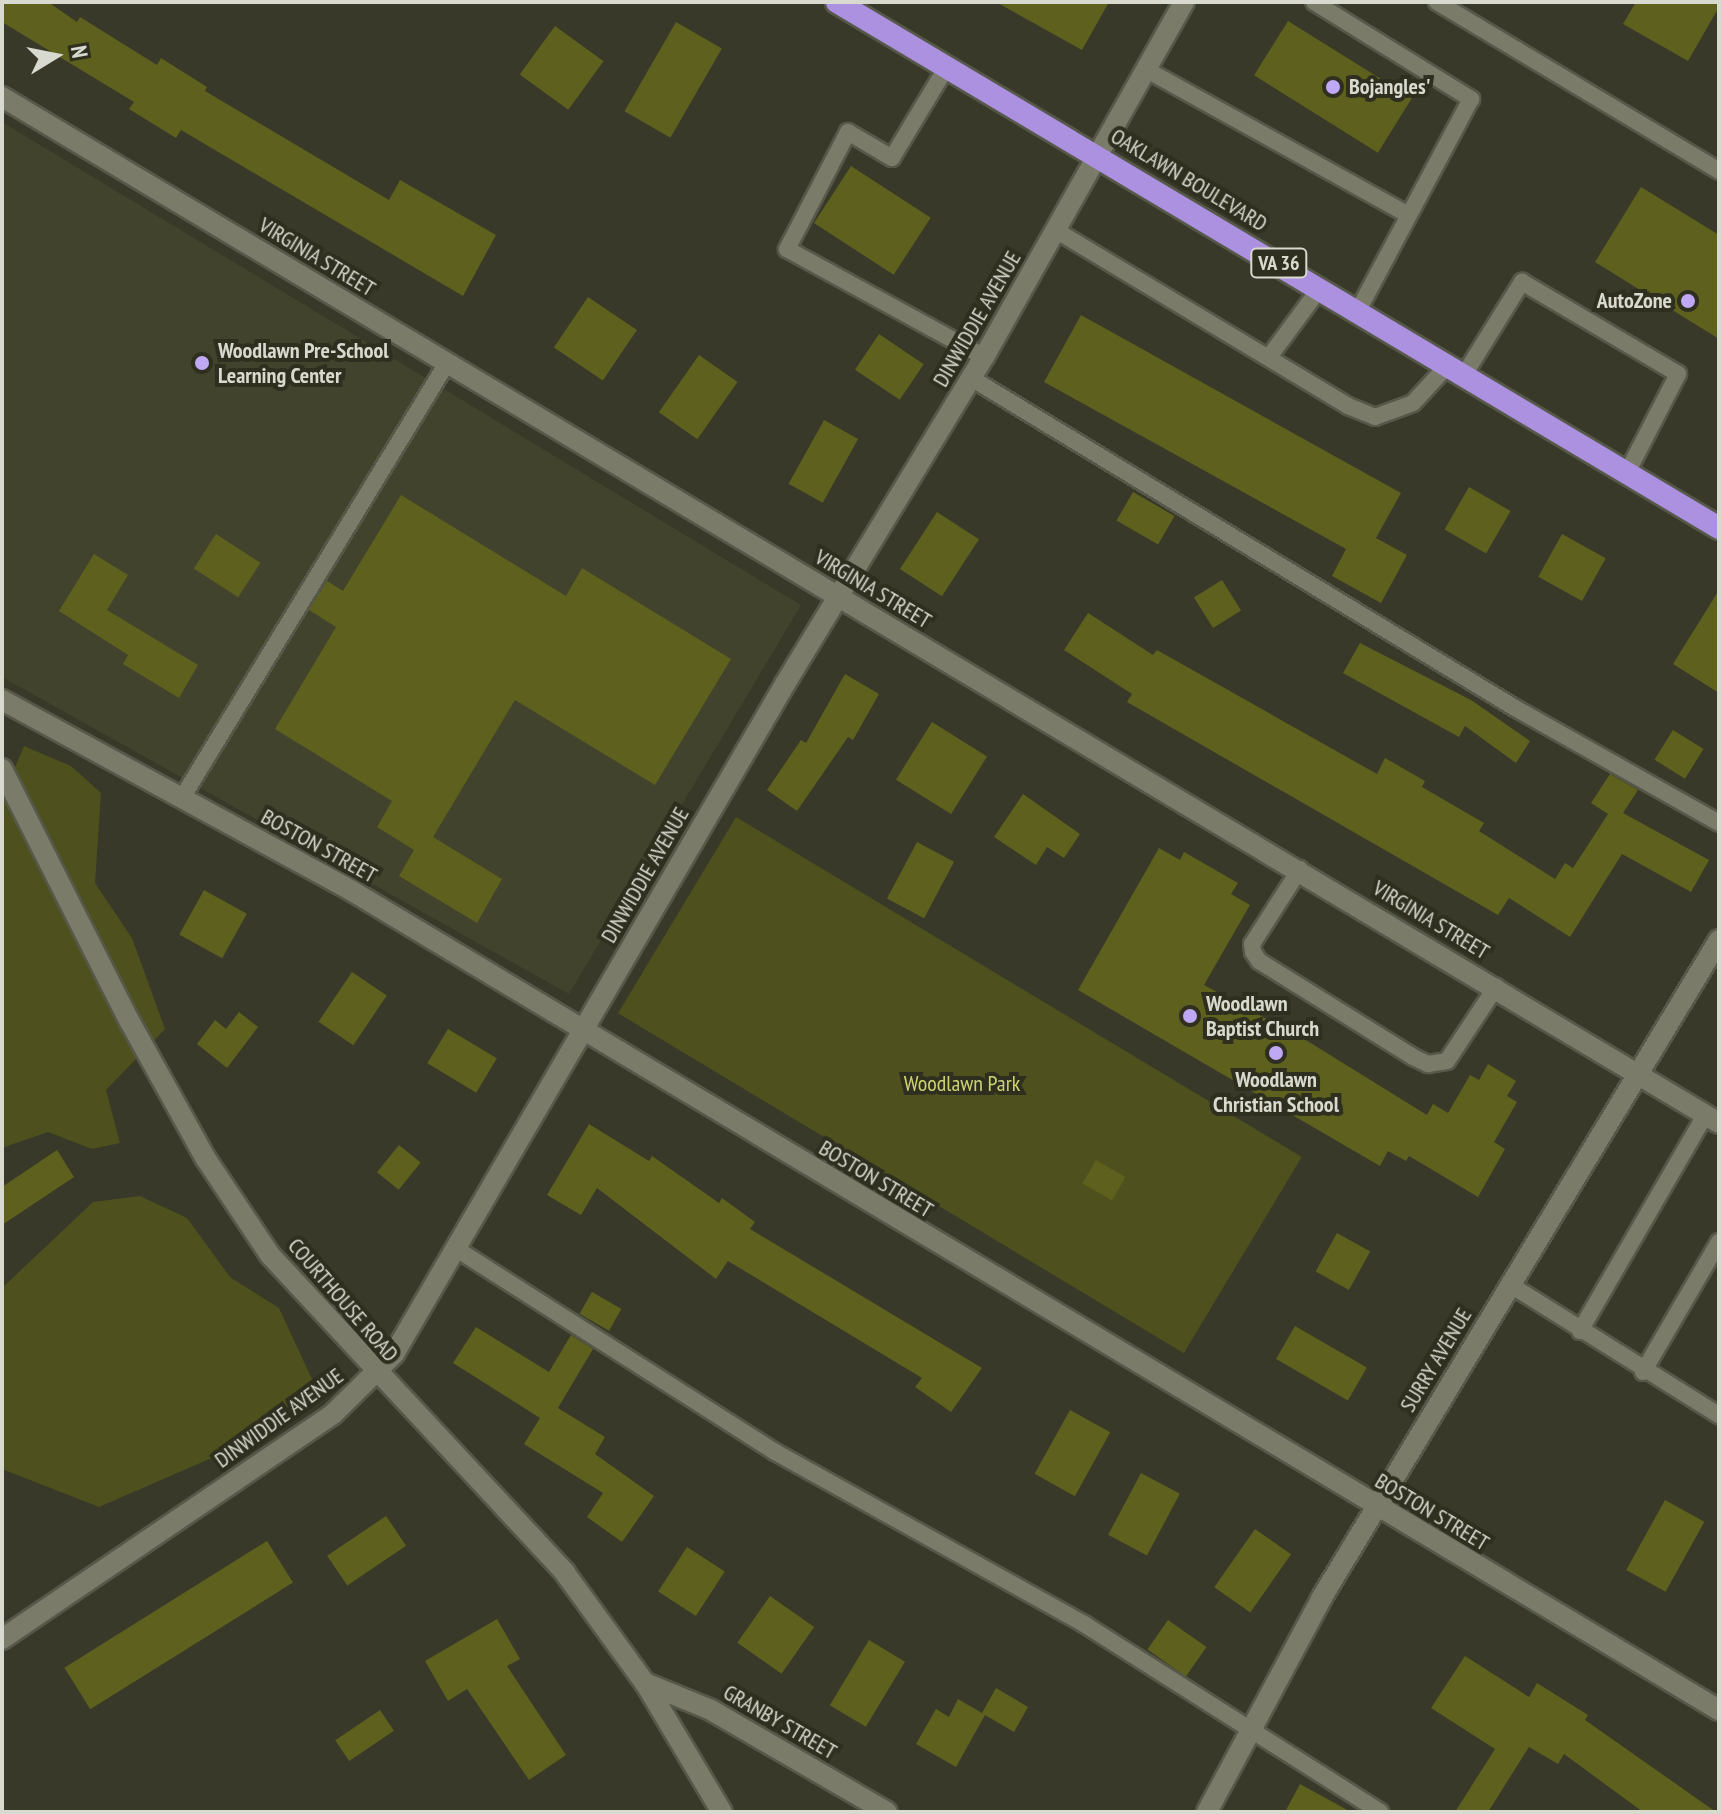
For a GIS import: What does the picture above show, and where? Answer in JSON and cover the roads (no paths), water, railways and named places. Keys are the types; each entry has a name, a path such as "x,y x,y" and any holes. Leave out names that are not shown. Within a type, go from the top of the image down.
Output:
{"highway":[{"name":"OAKLAWN BOULEVARD","path":"837,2 1719,528"}],"street":[{"name":"DINWIDDIE AVENUE","path":"2,1639 333,1414 377,1376 838,597 984,357 1100,157 1184,2"},
{"name":"VIRGINIA STREET","path":"2,97 1300,869 1712,1119"},
{"name":"BOSTON STREET","path":"2,700 352,891 1719,1710"},
{"name":"COURTHOUSE ROAD","path":"2,769 206,1159 270,1255 377,1376 565,1573 645,1683 722,1812"},
{"name":"SURRY AVENUE","path":"1207,1812 1376,1507 1719,940"},
{"name":"GRANBY STREET","path":"645,1683 711,1710 887,1812"}],"lane":[{"path":"1314,2 1471,99 1358,311"},
{"path":"1437,2 1719,171"},
{"path":"946,68 892,158 848,132 787,249 984,357"},
{"path":"1147,70 1409,215"},
{"path":"1057,231 1348,406 1375,417 1413,403 1456,370 1522,282 1678,374 1627,473"},
{"path":"1269,357 1320,288"},
{"path":"182,798 447,363"},
{"path":"971,378 1515,708 1719,823"},
{"path":"1300,869 1252,944 1253,952 1259,961 1413,1057 1428,1064 1447,1061 1496,987"},
{"path":"1580,1331 1712,1119"},
{"path":"1643,1372 1719,1242"},
{"path":"455,1248 775,1452 1084,1624 1250,1733 1380,1812"},
{"path":"1509,1284 1643,1372 1719,1415"}],"place":[{"name":"Bojangles'","path":"1333,87"},
{"name":"AutoZone","path":"1688,301"},
{"name":"Woodlawn Pre-School Learning Center","path":"202,363"},
{"name":"Woodlawn Baptist Church","path":"1190,1016"},
{"name":"Woodlawn Christian School","path":"1276,1053"}],"park label":[{"name":"Woodlawn Park","path":"962,1084"}]}
